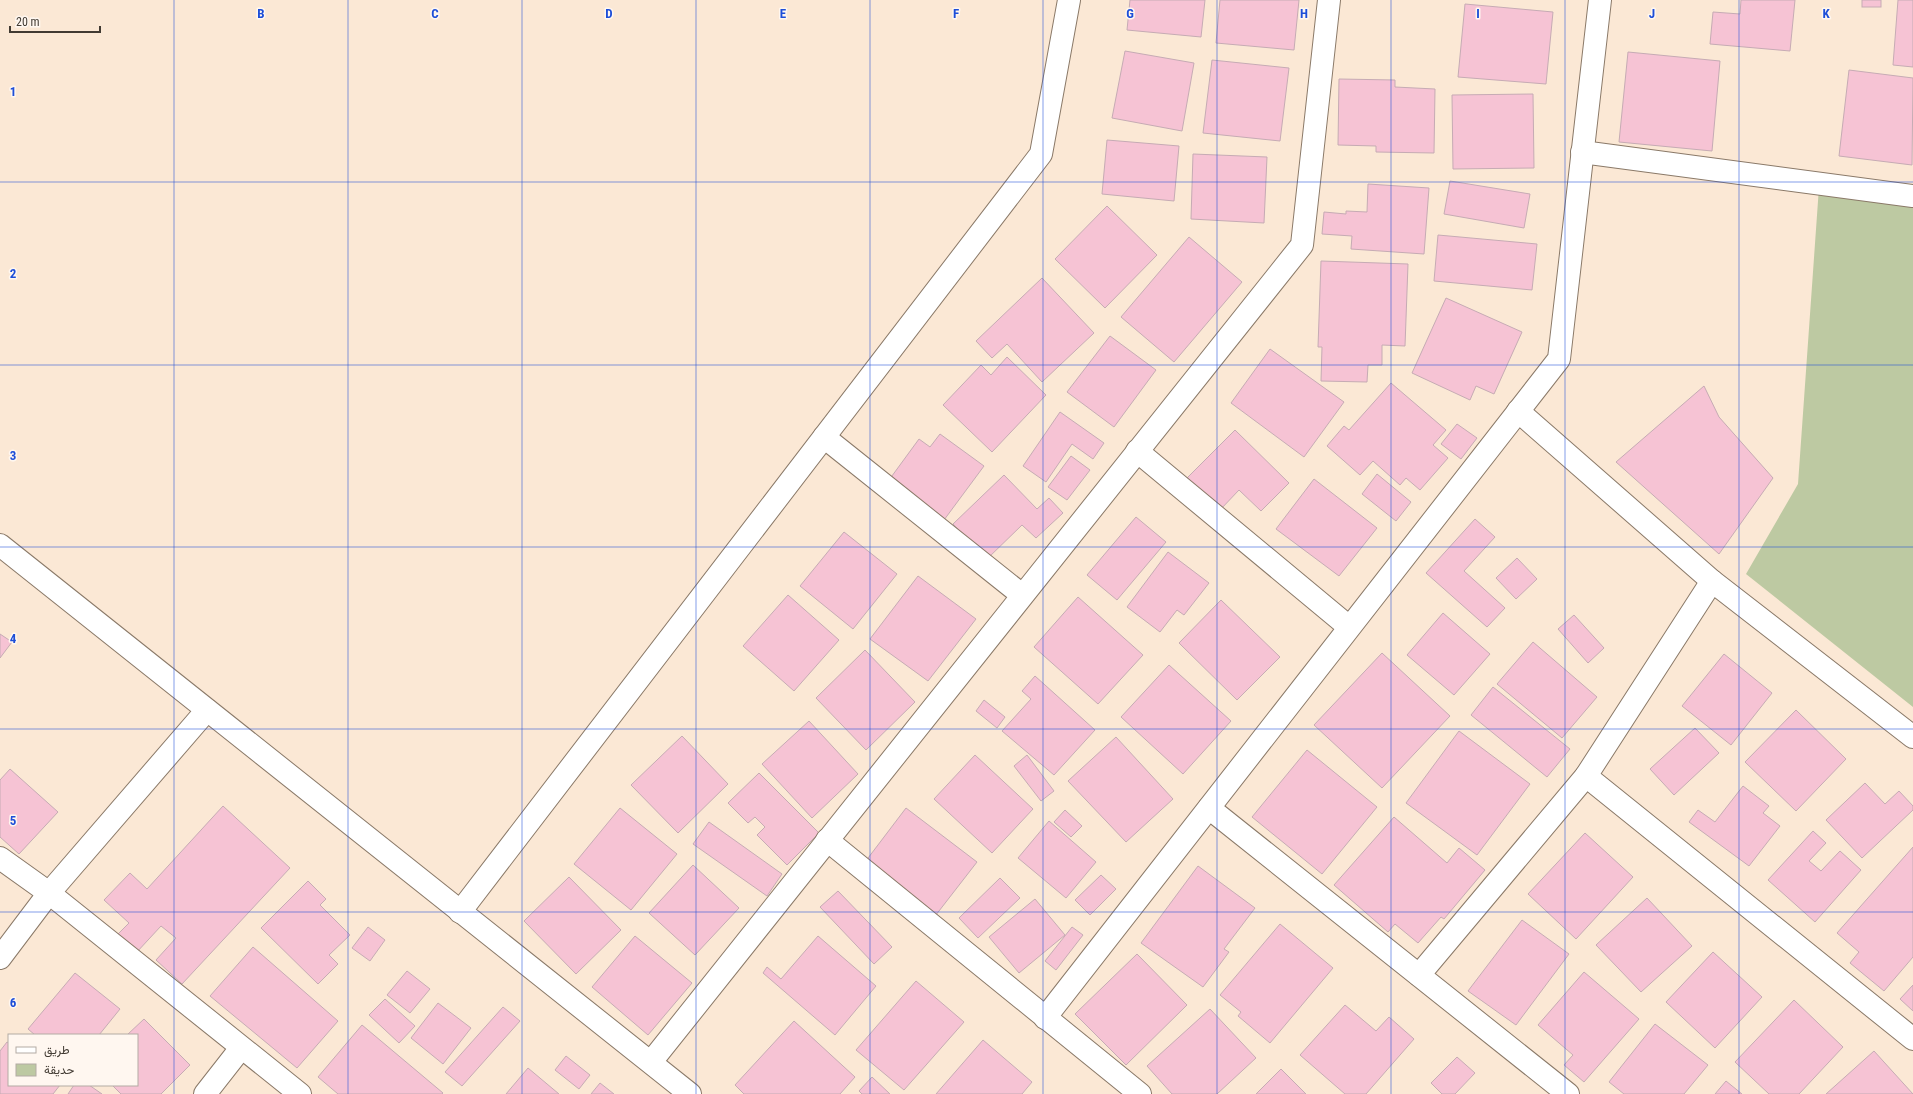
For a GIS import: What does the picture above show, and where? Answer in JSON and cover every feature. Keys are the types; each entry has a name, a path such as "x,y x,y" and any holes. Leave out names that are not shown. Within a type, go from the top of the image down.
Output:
{"street":[{"path":"460,912 1041,154 1069,0"},
{"path":"650,1062 1302,245 1329,0"},
{"path":"1045,1018 1559,359 1600,0"},
{"path":"1582,152 1913,196"},
{"path":"1518,411 1712,581 1913,738"},
{"path":"824,437 1022,595"},
{"path":"1137,451 1349,627"},
{"path":"0,545 690,1094"},
{"path":"1419,975 1586,776 1712,581"},
{"path":"0,958 49,893 207,710"},
{"path":"1586,776 1913,1039"},
{"path":"1209,808 1568,1094"},
{"path":"827,840 1140,1094"},
{"path":"0,858 49,893 300,1094"},
{"path":"205,1094 241,1048"}],"green space":[{"path":"1819,187 1913,203 1913,707 1746,574 1798,484"}],"building":[{"path":"1130,0 1205,0 1201,37 1127,30"},
{"path":"1220,0 1299,0 1294,50 1216,43"},
{"path":"1741,0 1795,0 1790,51 1710,44 1713,12 1740,14"},
{"path":"1862,0 1881,0 1881,7 1862,7"},
{"path":"1898,0 1913,0 1913,67 1893,65"},
{"path":"1465,4 1553,12 1546,84 1458,77"},
{"path":"1125,51 1194,63 1182,131 1112,118"},
{"path":"1628,52 1720,61 1712,151 1619,142"},
{"path":"1212,60 1289,68 1280,141 1203,133"},
{"path":"1849,70 1913,78 1912,165 1839,156"},
{"path":"1339,79 1395,80 1395,87 1435,89 1434,153 1376,152 1376,146 1338,145"},
{"path":"1533,94 1534,168 1453,169 1452,95"},
{"path":"1107,140 1179,146 1174,201 1102,194"},
{"path":"1193,154 1267,157 1264,223 1191,219"},
{"path":"1450,181 1530,194 1524,228 1444,214"},
{"path":"1368,184 1429,188 1424,254 1351,249 1352,236 1322,234 1324,212 1346,214 1346,211 1367,212"},
{"path":"1107,206 1157,255 1105,308 1055,259"},
{"path":"1438,235 1537,244 1532,290 1434,281"},
{"path":"1189,237 1242,282 1174,362 1121,317"},
{"path":"1321,261 1408,264 1405,346 1382,345 1382,365 1368,365 1367,382 1321,381 1322,347 1318,347"},
{"path":"1042,278 1094,333 1042,382 1007,344 992,358 976,341"},
{"path":"1446,298 1522,332 1494,394 1476,386 1470,400 1412,373"},
{"path":"1110,336 1156,370 1114,427 1067,392"},
{"path":"1270,349 1344,402 1304,457 1231,403"},
{"path":"1007,357 1046,395 992,452 943,405 981,365 991,375"},
{"path":"1391,383 1446,430 1433,445 1448,458 1420,490 1406,478 1400,485 1373,461 1360,475 1327,446 1344,426 1349,430"},
{"path":"1704,386 1719,417 1773,478 1719,554 1616,462"},
{"path":"1060,412 1104,443 1093,459 1072,444 1046,482 1023,466"},
{"path":"1457,424 1477,438 1461,459 1441,444"},
{"path":"1235,430 1289,483 1261,511 1239,490 1220,510 1187,478"},
{"path":"940,434 984,466 944,520 889,480 919,439 930,447"},
{"path":"1071,456 1090,470 1067,500 1048,487"},
{"path":"1377,474 1411,502 1396,521 1362,494"},
{"path":"1004,475 1037,509 1049,498 1063,513 1036,538 1022,525 987,559 953,524"},
{"path":"1314,479 1377,528 1339,576 1276,529"},
{"path":"1136,517 1166,542 1117,600 1087,575"},
{"path":"1475,519 1495,537 1464,571 1505,608 1487,627 1426,573"},
{"path":"844,532 897,574 853,629 800,586"},
{"path":"1168,552 1209,583 1184,615 1177,610 1160,632 1127,607"},
{"path":"1517,558 1537,579 1516,599 1496,578"},
{"path":"918,576 976,619 928,681 870,639"},
{"path":"788,595 839,640 794,691 743,646"},
{"path":"1078,597 1143,655 1098,704 1034,647"},
{"path":"1221,600 1280,657 1237,700 1179,643"},
{"path":"1443,613 1490,654 1454,695 1407,655"},
{"path":"1574,615 1604,648 1588,663 1558,629"},
{"path":"0,634 12,642 0,658"},
{"path":"1533,642 1597,697 1562,738 1497,684"},
{"path":"865,650 915,702 866,750 816,698"},
{"path":"1382,653 1450,716 1382,788 1314,725"},
{"path":"1724,654 1772,693 1731,745 1682,706"},
{"path":"1169,665 1231,721 1183,774 1121,717"},
{"path":"1035,676 1095,730 1054,775 1002,731 1031,699 1022,691"},
{"path":"1493,687 1570,749 1547,777 1471,715"},
{"path":"984,700 1005,717 997,728 976,711"},
{"path":"1796,710 1846,759 1796,811 1745,762"},
{"path":"809,721 858,774 812,818 762,764"},
{"path":"1695,728 1719,753 1674,795 1650,769"},
{"path":"1459,731 1530,784 1477,855 1406,803"},
{"path":"682,736 728,784 678,833 631,785"},
{"path":"1116,737 1173,799 1126,842 1068,781"},
{"path":"1307,750 1377,807 1322,874 1252,817"},
{"path":"975,755 1033,809 992,853 934,799"},
{"path":"1027,755 1054,791 1041,801 1014,766"},
{"path":"10,769 58,812 19,854 0,837 0,780"},
{"path":"759,773 819,833 787,865 757,835 765,827 755,817 748,823 728,803"},
{"path":"1865,783 1885,804 1899,791 1913,806 1913,810 1862,858 1826,820"},
{"path":"1743,786 1769,806 1763,813 1780,826 1749,866 1689,822 1698,810 1715,822"},
{"path":"223,806 290,868 182,984 156,960 176,938 161,926 136,953 117,935 129,923 104,900 130,873 147,889"},
{"path":"620,808 677,854 631,910 574,864"},
{"path":"906,808 977,862 932,920 862,866"},
{"path":"1065,810 1082,826 1071,837 1054,822"},
{"path":"1394,817 1447,863 1459,848 1485,870 1444,919 1441,917 1418,943 1395,924 1388,932 1334,885"},
{"path":"1049,821 1096,862 1066,898 1018,858"},
{"path":"709,822 782,874 767,896 693,844"},
{"path":"1813,831 1826,843 1809,861 1821,871 1840,851 1861,870 1815,922 1768,880"},
{"path":"1585,833 1633,877 1576,939 1528,894"},
{"path":"1913,847 1913,957 1884,991 1850,963 1859,952 1837,933"},
{"path":"693,865 739,908 695,955 649,913"},
{"path":"1198,866 1255,908 1224,949 1229,952 1203,987 1141,943"},
{"path":"1101,875 1116,889 1090,915 1075,900"},
{"path":"569,877 621,930 576,974 524,921"},
{"path":"1000,878 1020,898 978,938 959,918"},
{"path":"308,881 326,899 320,905 350,935 329,955 338,964 318,984 261,928"},
{"path":"838,891 892,947 874,964 820,907"},
{"path":"1647,898 1692,946 1641,992 1596,945"},
{"path":"1035,899 1065,935 1019,973 989,937"},
{"path":"1522,920 1569,954 1516,1025 1468,991"},
{"path":"1280,924 1333,968 1270,1043 1238,1016 1241,1012 1220,995"},
{"path":"368,927 385,940 370,961 352,948"},
{"path":"1072,927 1083,935 1056,970 1045,961"},
{"path":"635,936 692,983 648,1035 592,987"},
{"path":"818,936 876,986 835,1035 763,973 767,967 781,979"},
{"path":"253,947 338,1021 297,1068 210,996"},
{"path":"1713,952 1762,997 1715,1048 1666,1002"},
{"path":"1137,954 1187,1005 1126,1065 1075,1014"},
{"path":"407,971 430,989 410,1013 387,995"},
{"path":"1584,972 1639,1019 1584,1082 1564,1065 1573,1055 1538,1025"},
{"path":"75,973 120,1009 100,1034 34,1034 28,1029"},
{"path":"916,981 964,1022 904,1090 856,1050"},
{"path":"1913,985 1913,1011 1900,999"},
{"path":"385,999 415,1026 399,1043 369,1015"},
{"path":"1794,1000 1843,1047 1799,1094 1769,1094 1735,1062"},
{"path":"438,1003 471,1028 443,1064 411,1038"},
{"path":"1345,1005 1376,1031 1389,1017 1414,1039 1366,1094 1345,1094 1300,1055"},
{"path":"503,1007 520,1021 462,1086 445,1072"},
{"path":"1210,1009 1256,1058 1217,1094 1172,1094 1147,1066"},
{"path":"144,1019 190,1065 161,1094 121,1094 113,1086 138,1086 138,1034 128,1034"},
{"path":"794,1021 855,1077 840,1094 744,1094 735,1085"},
{"path":"1655,1024 1708,1065 1684,1094 1624,1094 1609,1082"},
{"path":"362,1025 443,1093 338,1094 318,1077"},
{"path":"983,1040 1032,1082 1022,1094 936,1094"},
{"path":"8,1042 8,1086 59,1086 53,1094 0,1094 0,1051"},
{"path":"1874,1051 1913,1094 1826,1094"},
{"path":"566,1056 590,1075 579,1089 555,1070"},
{"path":"1457,1057 1475,1073 1455,1094 1442,1094 1431,1083"},
{"path":"528,1068 559,1094 506,1094"},
{"path":"1281,1069 1306,1094 1256,1094"},
{"path":"872,1077 890,1094 862,1094 859,1091"},
{"path":"1726,1081 1742,1094 1715,1094"},
{"path":"600,1083 614,1094 591,1094"},
{"path":"73,1086 90,1086 102,1094 68,1094"}]}
